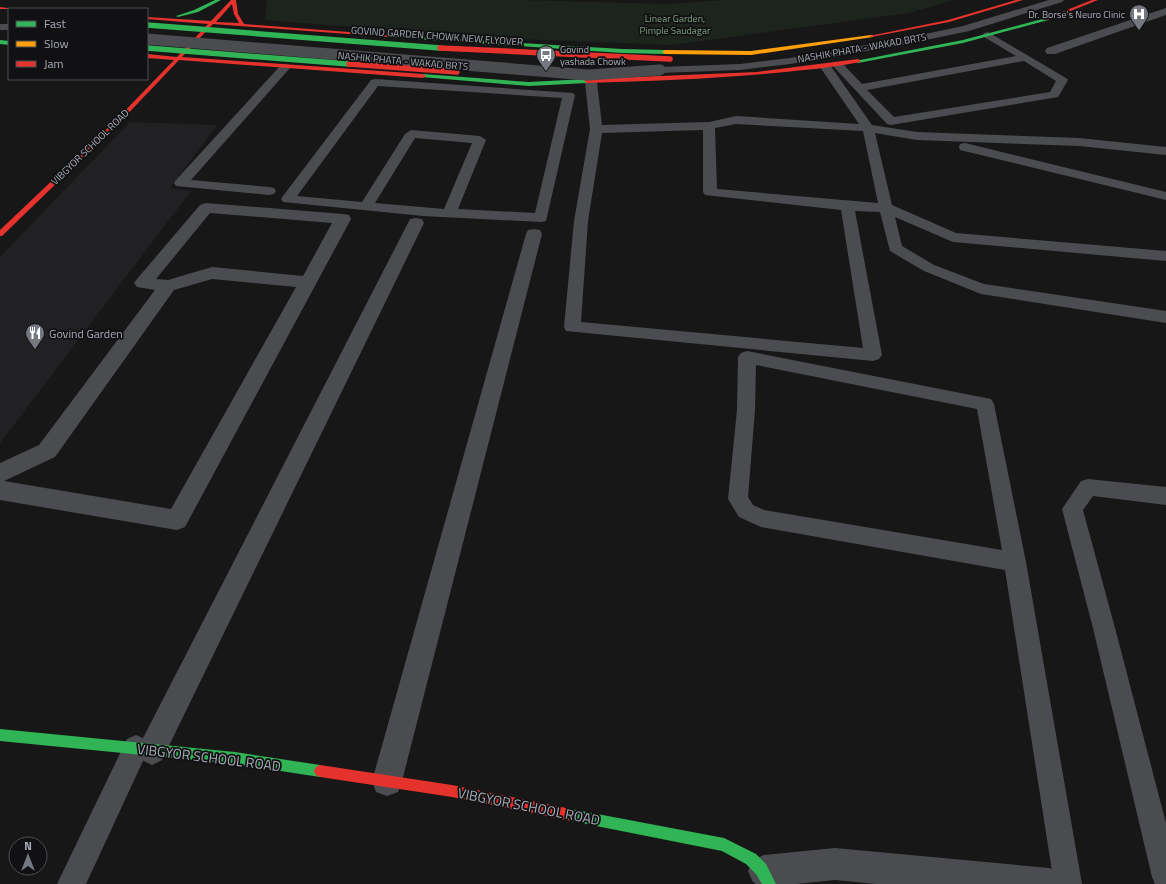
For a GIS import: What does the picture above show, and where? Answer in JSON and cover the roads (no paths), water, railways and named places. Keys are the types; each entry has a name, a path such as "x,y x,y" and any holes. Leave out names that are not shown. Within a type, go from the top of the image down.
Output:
{"main road":[{"path":"165,19 196,11 219,0"},
{"path":"234,0 236,14 242,25"},
{"name":"VIBGYOR SCHOOL ROAD","path":"0,234 119,120 234,0"},
{"path":"148,18 397,37 622,51 751,53 889,33 949,21 1021,0"},
{"path":"148,48 553,81 590,82 764,73 826,67 916,52 988,35 1041,20 1096,0"},
{"name":"GOVIND GARDEN CHOWK NEW FLYOVER","path":"148,25 192,27 399,45 539,54 670,58 751,53"},
{"path":"148,56 285,67 465,85 529,84 553,81"},
{"name":"VIBGYOR SCHOOL ROAD","path":"0,735 235,758 452,791 724,845 747,854 767,878"}],"street":[{"path":"1051,51 1166,11"},
{"path":"0,490 177,520 343,219 206,208 143,283 168,286 212,273 308,282"},
{"path":"144,749 416,223"},
{"path":"387,781 534,234"},
{"path":"0,473 47,451 168,286"},
{"name":"VIBGYOR SCHOOL ROAD","path":"767,878 835,864 1049,884"}],"lane":[{"name":"NASHIK PHATA - WAKAD BRTS","path":"148,39 474,67 581,74 747,66 790,61 902,42 965,29 1059,0"},
{"name":"NASHIK PHATA - WAKAD BRTS","path":"148,33 184,34 395,50 515,57 660,70"},
{"path":"838,65 891,121 1054,95 1062,80 988,35"},
{"path":"859,88 1025,58"},
{"path":"269,191 181,183 285,67"},
{"path":"826,67 868,128 888,208 895,248 929,268 981,289 1166,317"},
{"path":"375,82 465,85 569,95 540,218 450,213 366,206 288,199 375,82"},
{"path":"590,82 596,129 581,221 572,327 873,355 847,206"},
{"path":"596,129 709,126 736,120 868,128 917,136 1166,196"},
{"path":"709,126 710,192 847,206 888,208 953,237 1166,256"},
{"path":"366,206 411,134 480,140 450,213"},
{"path":"917,136 1079,142 1166,151"},
{"path":"1016,562 762,518 746,511 738,500 746,410 747,357 985,404 1016,562 1068,884"},
{"path":"1166,496 1088,487 1072,510 1104,628 1166,878"},
{"path":"71,884 144,749"}],"place":[{"name":"Dr. Borse's Neuro Clinic","path":"1139,31"},
{"name":"Govind yashada Chowk","path":"546,72"},
{"name":"Govind Garden","path":"35,350"}],"park label":[{"name":"Linear Garden, Pimple Saudagar","path":"675,24"}]}
